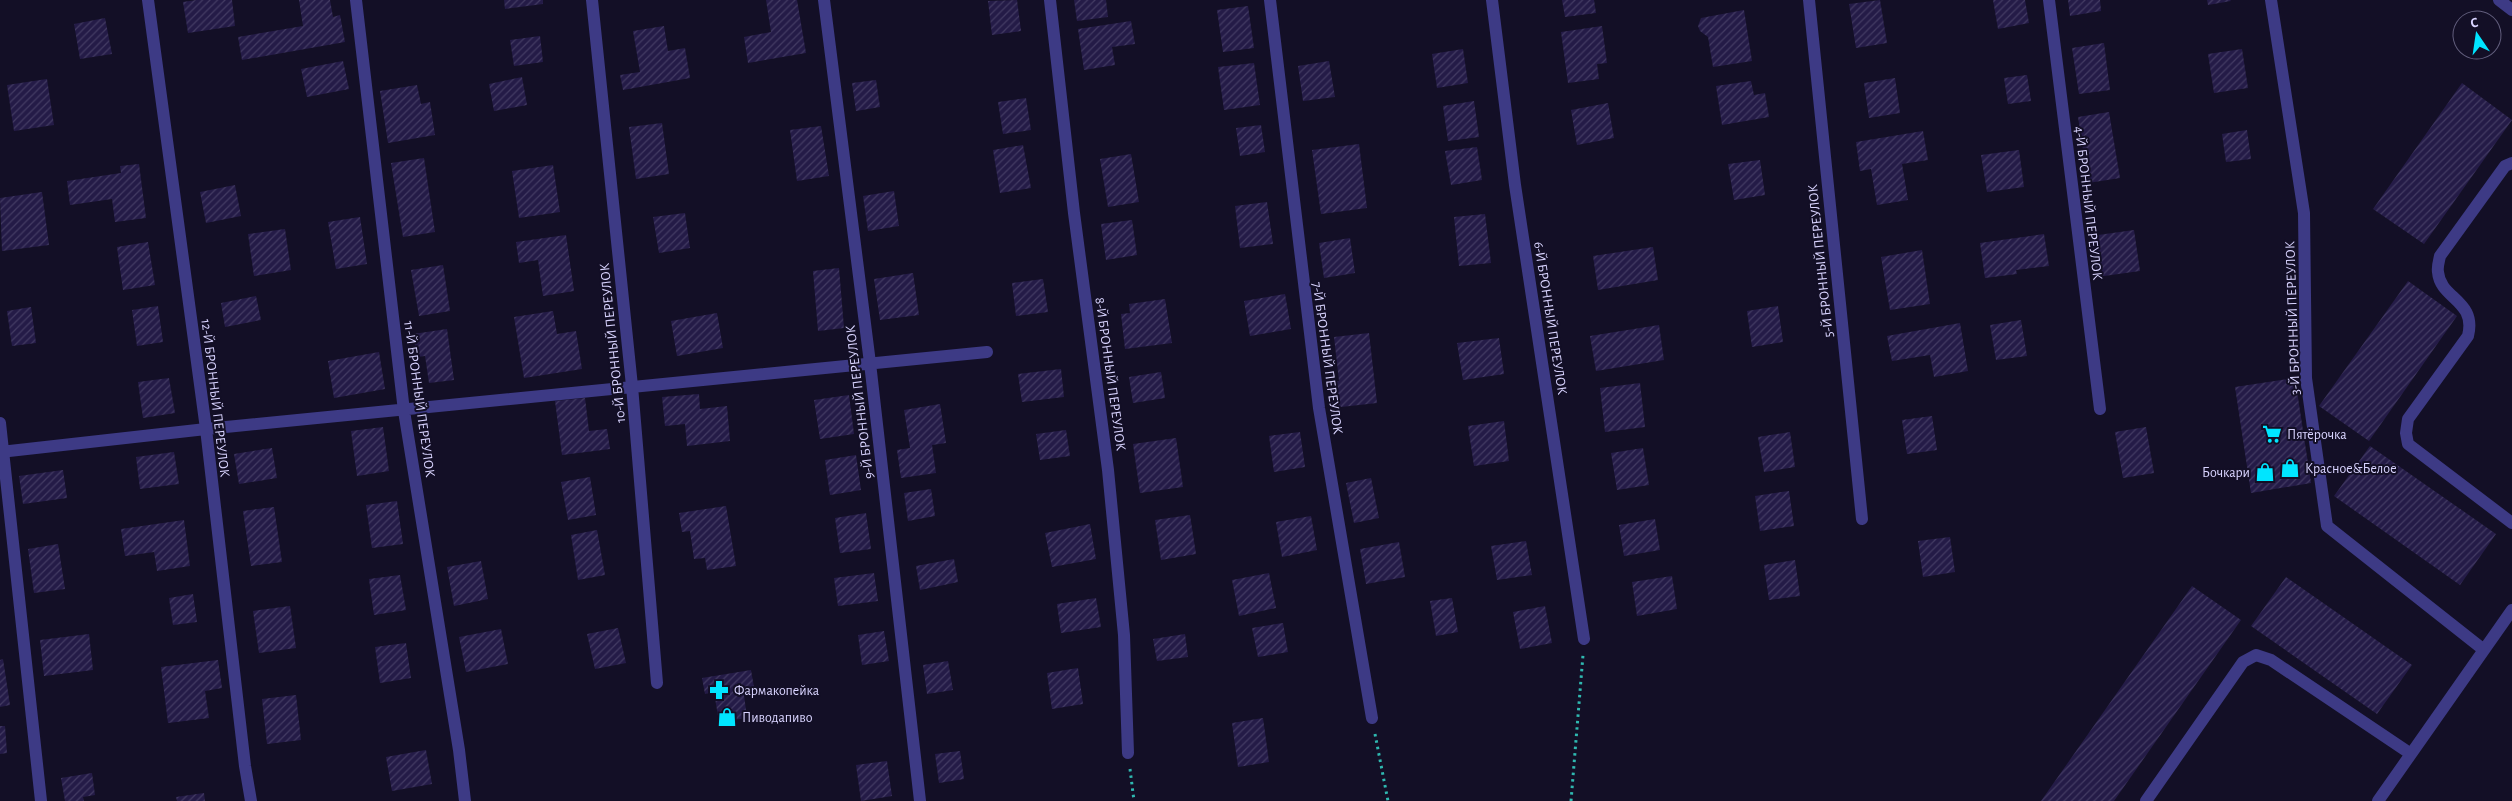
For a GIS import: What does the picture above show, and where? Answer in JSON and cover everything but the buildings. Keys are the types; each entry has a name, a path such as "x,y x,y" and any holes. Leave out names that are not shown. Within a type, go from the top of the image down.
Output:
{"street":[{"name":"12-Й БРОННЫЙ ПЕРЕУЛОК","path":"148,0 206,429 250,801"},
{"name":"11-Й БРОННЫЙ ПЕРЕУЛОК","path":"356,0 404,411 458,740 465,801"},
{"name":"10-Й БРОННЫЙ ПЕРЕУЛОК","path":"592,0 632,386 657,684"},
{"name":"9-Й БРОННЫЙ ПЕРЕУЛОК","path":"824,0 870,363 920,801"},
{"name":"8-Й БРОННЫЙ ПЕРЕУЛОК","path":"1050,0 1074,213 1108,470 1124,635 1128,753"},
{"name":"7-Й БРОННЫЙ ПЕРЕУЛОК","path":"1270,0 1318,408 1372,718"},
{"name":"6-Й БРОННЫЙ ПЕРЕУЛОК","path":"1492,0 1515,185 1584,640"},
{"name":"5-Й БРОННЫЙ ПЕРЕУЛОК","path":"1808,0 1862,519"},
{"name":"4-Й БРОННЫЙ ПЕРЕУЛОК","path":"2049,0 2100,409"},
{"name":"3-Й БРОННЫЙ ПЕРЕУЛОК","path":"2271,0 2304,213 2306,378 2327,526 2484,650"},
{"path":"2499,0 2512,10"},
{"path":"2512,163 2505,166 2440,256 2438,273 2443,285 2468,313 2470,325 2468,336 2408,419 2406,432 2408,444 2512,523"},
{"path":"2,452 206,429 988,352"},
{"path":"0,424 41,801"},
{"path":"2378,801 2512,610"},
{"path":"2146,801 2243,662 2256,655 2271,660 2411,754"}],"path":[{"path":"1571,801 1584,640"},
{"path":"1372,718 1388,801"},
{"path":"1128,753 1134,801"}],"place":[{"name":"Пятёрочка","path":"2272,434"},
{"name":"Красное&Белое","path":"2290,468"},
{"name":"Бочкари","path":"2265,472"},
{"name":"Фармакопейка","path":"719,690"},
{"name":"Пиводапиво","path":"727,717"}]}
